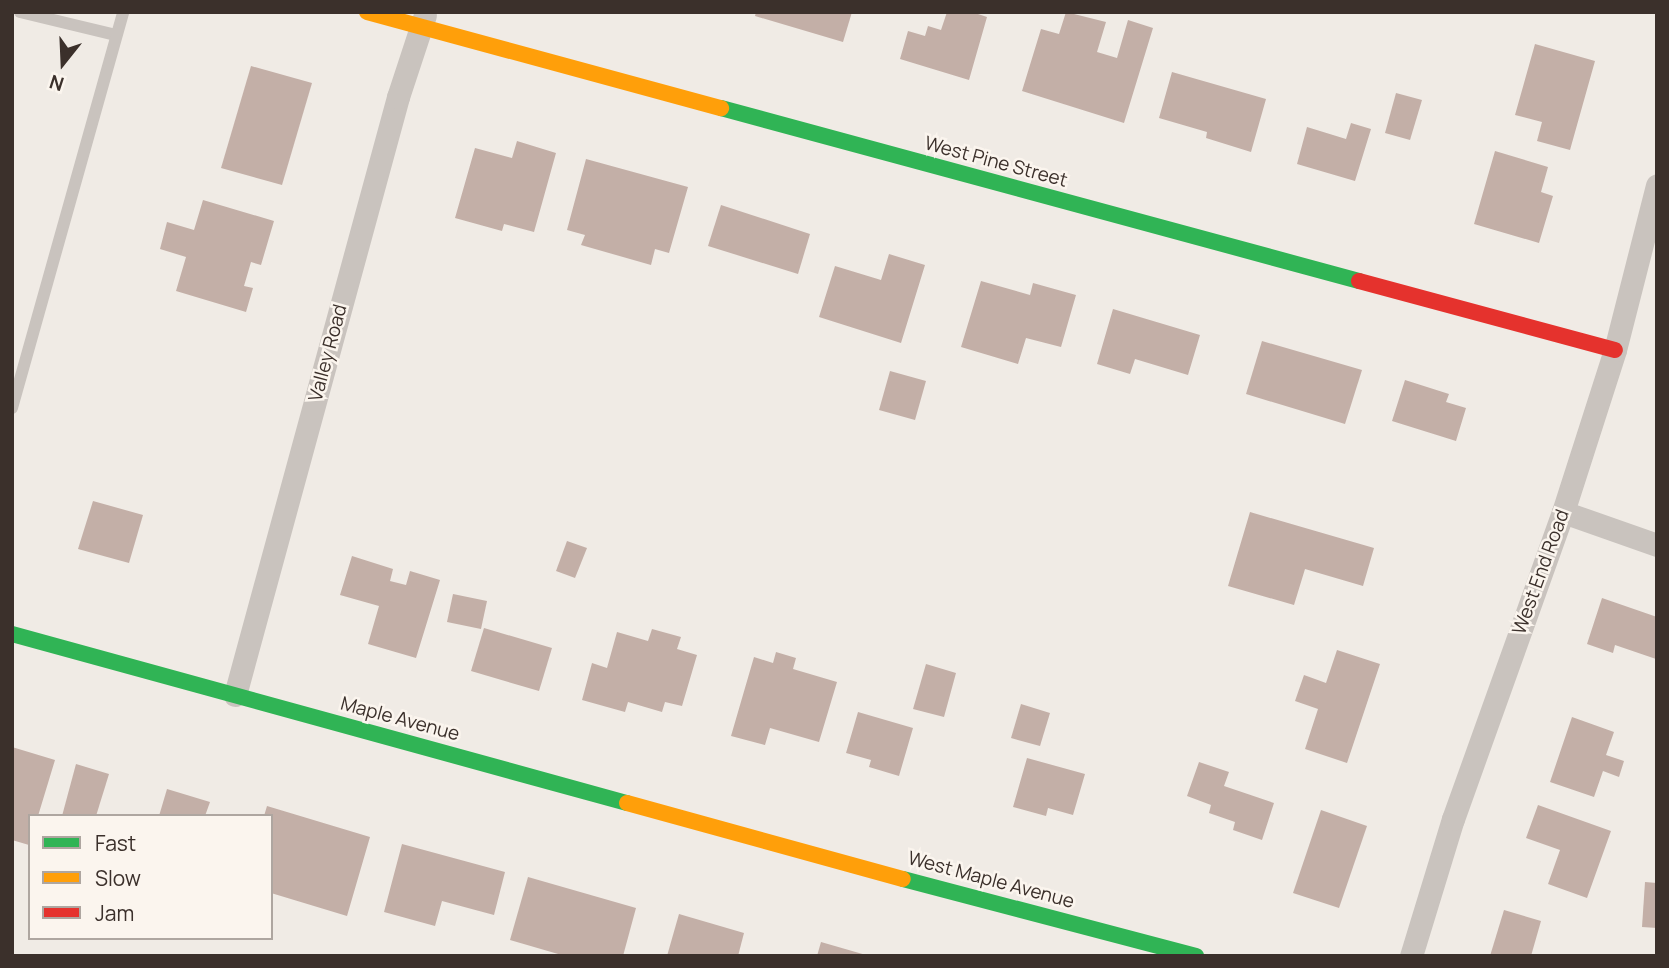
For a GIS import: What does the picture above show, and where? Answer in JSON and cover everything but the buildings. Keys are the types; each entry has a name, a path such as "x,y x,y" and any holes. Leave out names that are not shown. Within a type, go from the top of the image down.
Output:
{"street":[{"name":"West Pine Street","path":"366,12 423,20 1615,350"},
{"name":"Valley Road","path":"235,695 398,97 423,20"},
{"name":"West End Road","path":"1411,956 1452,819 1563,512 1615,350 1657,185"},
{"path":"1563,512 1657,545"},
{"name":"Maple Avenue","path":"12,634 776,844"},
{"name":"West Maple Avenue","path":"776,844 1196,956"}],"lane":[{"path":"20,12 116,35"},
{"path":"12,408 123,12"}],"traffic: fast":[{"path":"721,108 1359,281"},
{"path":"12,634 627,803"},
{"path":"903,879 1196,956"}],"traffic: slow":[{"path":"367,12 721,108"},
{"path":"627,803 903,879"}],"traffic: jam":[{"path":"1359,281 1615,350"}]}
